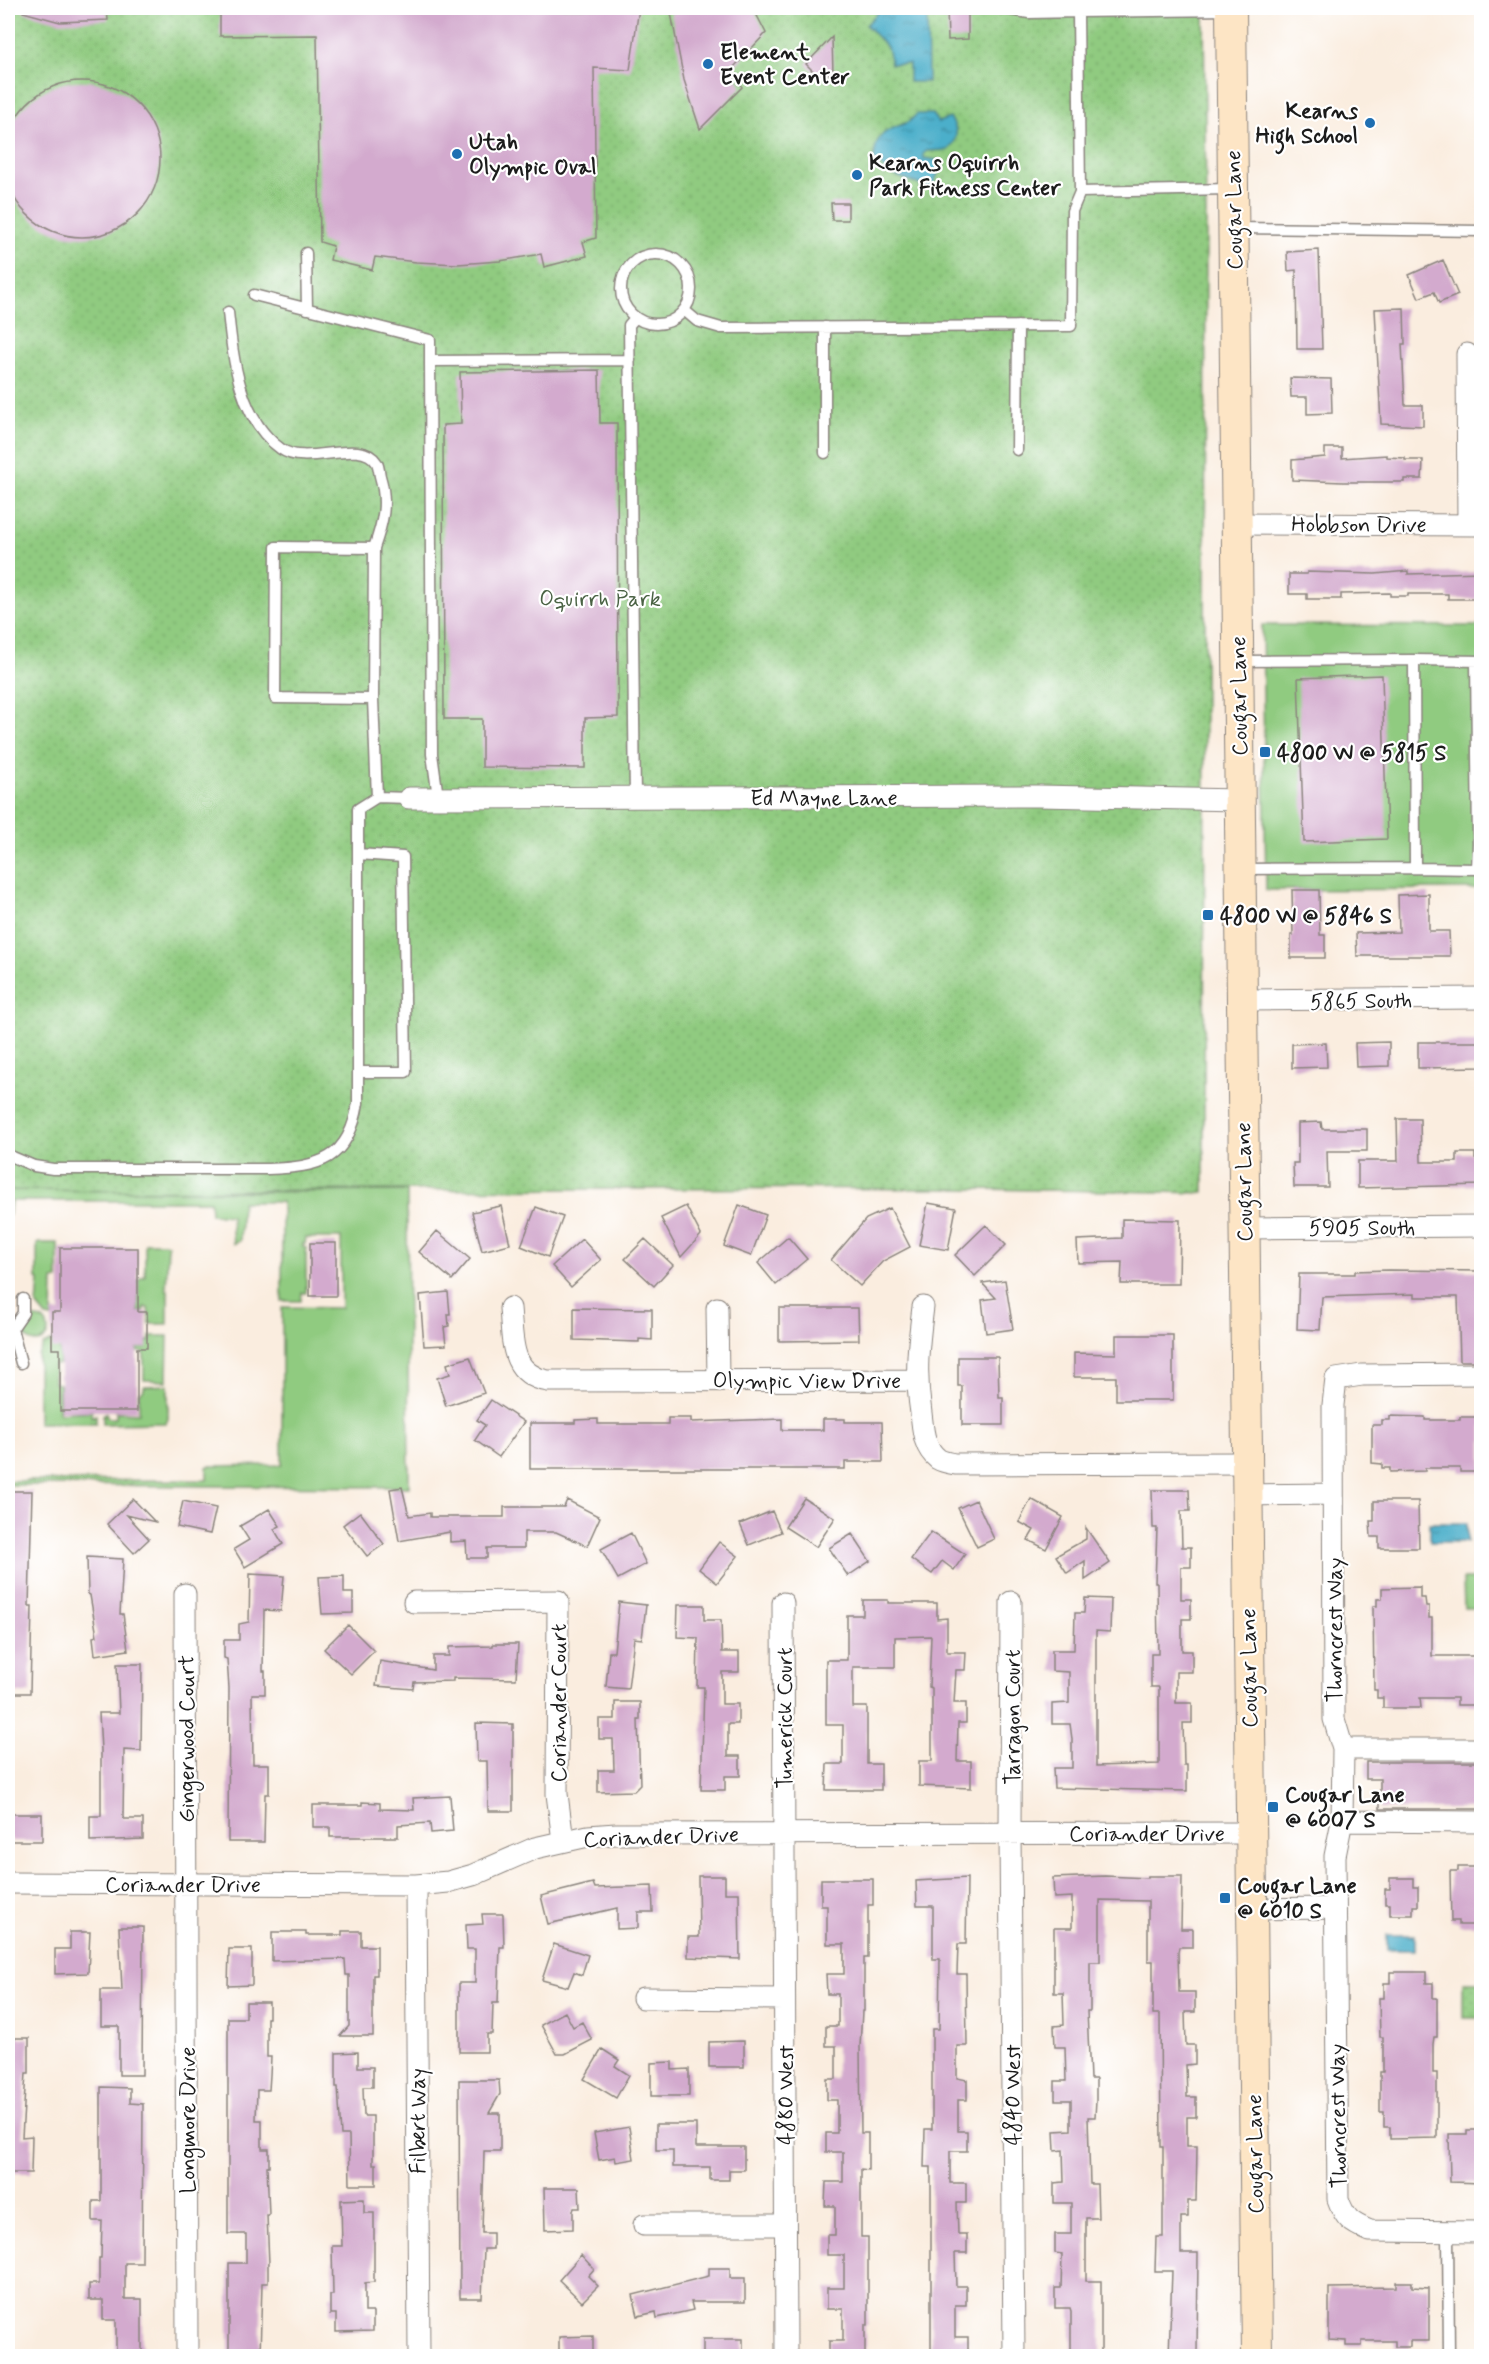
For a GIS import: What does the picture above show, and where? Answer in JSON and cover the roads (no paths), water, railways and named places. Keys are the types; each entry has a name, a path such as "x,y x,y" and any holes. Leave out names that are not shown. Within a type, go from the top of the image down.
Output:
{"main road":[{"name":"Cougar Lane","path":"1231,9 1240,1000 1257,2356"}],"street":[{"path":"1467,354 1475,525"},
{"name":"Hobbson Drive","path":"1236,524 1475,525"},
{"name":"Ed Mayne Lane","path":"409,798 1038,796 1239,800"},
{"name":"5865 South","path":"1240,1000 1482,998"},
{"name":"5905 South","path":"1244,1228 1482,1226"},
{"path":"916,1380 917,1350 923,1307"},
{"name":"Olympic View Drive","path":"510,1308 513,1344 517,1360 523,1370 534,1379 548,1381 916,1380 924,1438 930,1451 942,1461 955,1464 1246,1463"},
{"path":"717,1308 718,1380"},
{"name":"Thorncrest Way","path":"1482,1374 1362,1374 1336,1379 1333,1405 1334,1719 1343,1749 1342,1821 1335,1856 1338,2199 1343,2214 1354,2225 1370,2231 1482,2232"},
{"path":"1246,1495 1333,1494"},
{"name":"Gingerwood Court","path":"185,1594 186,1883"},
{"name":"Coriander Court","path":"414,1602 558,1601 558,1794 563,1841"},
{"name":"Tarragon Court","path":"1010,1833 1011,1602"},
{"name":"Tumerick Court","path":"783,1603 784,1833"},
{"path":"1343,1749 1482,1749"},
{"path":"1342,1821 1482,1822"},
{"name":"4880 West","path":"784,1833 786,2356"},
{"name":"4840 West","path":"1010,1833 1014,2356"},
{"name":"Coriander Drive","path":"8,1883 416,1885 473,1875 535,1848 563,1841 616,1834 1251,1833"},
{"name":"Longmore Drive","path":"186,1883 187,2356"},
{"name":"Filbert Way","path":"416,1885 419,2356"},
{"path":"1251,1909 1335,1908"},
{"path":"643,1998 784,1999"},
{"path":"644,2225 785,2225"}],"lane":[{"path":"984,8 1029,13 1231,9"},
{"path":"684,310 697,321 721,328 1071,326 1072,211 1080,192 1078,12"},
{"path":"1080,192 1233,189"},
{"path":"1233,228 1482,231"},
{"path":"657,253 678,260 690,279 692,290 684,310 666,323 656,324 635,318 627,310 622,300 620,288 627,267 635,260 657,253"},
{"path":"306,254 307,309"},
{"path":"254,295 430,340 432,754 438,797"},
{"path":"228,312 231,348 244,398 259,426 270,440 283,451 304,457 346,451 362,452 376,462 383,486 384,520 374,548 373,699 377,797"},
{"path":"635,318 629,326 635,797"},
{"path":"1017,450 1018,326"},
{"path":"825,327 825,453"},
{"path":"430,362 630,360"},
{"path":"373,699 275,698 276,547 374,548"},
{"path":"1414,660 1415,868"},
{"path":"1237,661 1479,661 1480,843 1478,869 1240,869"},
{"path":"8,1155 34,1166 53,1169 300,1168 328,1158 347,1139 357,1113 358,808 377,797 409,798"},
{"path":"358,854 403,857 406,1072 358,1072"},
{"path":"21,1363 10,1329 23,1313 23,1299"},
{"path":"1448,2232 1449,2356"}],"water":[{"path":"882,8 927,8 928,82 909,82 909,64 891,64 887,47 866,25"},
{"path":"917,114 932,114 938,122 950,118 956,131 954,143 948,150 927,151 923,154 924,158 937,160 941,167 932,187 928,188 891,174 874,160 876,144 882,135"},
{"path":"1430,1523 1467,1523 1467,1542 1430,1542"},
{"path":"1387,1935 1415,1935 1415,1950 1387,1950"}],"place":[{"name":"Element Event Center","path":"708,64"},
{"name":"Kearns High School","path":"1370,123"},
{"name":"Utah Olympic Oval","path":"457,154"},
{"name":"Kearns Oquirrh Park Fitness Center","path":"857,175"},
{"name":"4800 W @ 5815 S","path":"1265,752"},
{"name":"4800 W @ 5846 S","path":"1208,915"},
{"name":"Cougar Lane @ 6007 S","path":"1273,1807"},
{"name":"Cougar Lane @ 6010 S","path":"1225,1898"}],"park label":[{"name":"Oquirrh Park","path":"600,598"}]}
